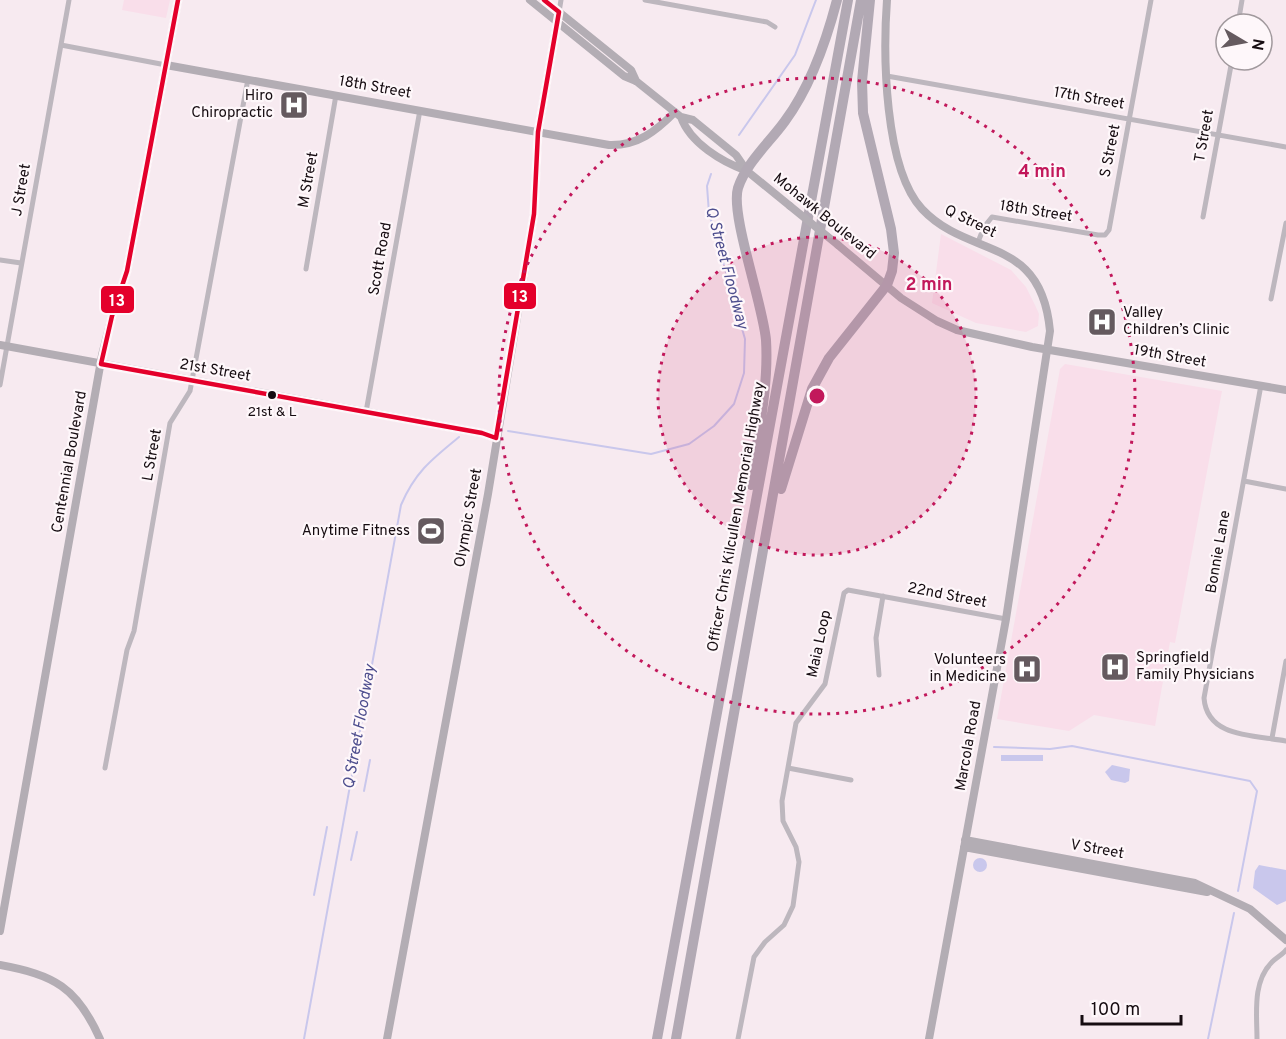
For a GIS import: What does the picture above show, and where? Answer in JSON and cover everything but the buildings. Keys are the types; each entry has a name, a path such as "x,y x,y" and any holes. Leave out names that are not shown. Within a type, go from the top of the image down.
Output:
{"highway":[{"path":"735,606 766,355 763,318 737,207 738,189 747,171 803,94 837,0"},
{"name":"Officer Chris Kilcullen Memorial Highway","path":"657,1039 848,0"},
{"path":"675,1039 763,559 861,0"},
{"path":"763,559 794,442 812,389 829,358 886,285 894,253 891,229 863,113 862,81 870,0"}],"main road":[{"name":"Centennial Boulevard","path":"0,931 101,364 112,316 127,272 178,0"},
{"name":"Mohawk Boulevard","path":"530,0 624,76 636,81 678,115 693,120 736,155 747,171 886,285 938,321 957,330 1049,350"},
{"name":"Mohawk Boulevard","path":"544,0 631,70 636,81"},
{"name":"Q Street","path":"887,0 887,76 897,159 903,179 913,197 934,219 1012,259 1036,284 1048,315 1049,350"},
{"name":"Olympic Street","path":"387,1039 496,438 534,214 538,132 559,12"},
{"name":"18th Street","path":"166,65 609,145 632,144 678,115"},
{"name":"Mohawk Boulevard","path":"678,115 686,131 728,164 747,171"},
{"name":"21st Street","path":"3,346 482,433 496,438"},
{"name":"19th Street","path":"1049,350 1286,390"},
{"name":"Marcola Road","path":"929,1039 1006,619 1049,350"},
{"name":"V Street","path":"965,844 1187,880 1250,909 1286,940"},
{"path":"0,965 35,972 62,984 80,1001 100,1039"}],"street":[{"name":"J Street","path":"0,385 3,346 21,263 69,0"},
{"name":"Olympic Street","path":"559,12 561,0"},
{"path":"645,0 767,22 775,27"},
{"name":"S Street","path":"1105,235 1108,230 1151,0"},
{"name":"18th Street","path":"61,45 166,65"},
{"name":"T Street","path":"1203,216 1230,72"},
{"name":"17th Street","path":"887,76 1286,147"},
{"name":"L Street","path":"105,768 127,650 134,631 170,423 190,391 248,79"},
{"name":"M Street","path":"306,269 336,95"},
{"name":"Scott Road","path":"366,412 420,110"},
{"name":"18th Street","path":"978,242 984,227 992,217 1105,235"},
{"path":"1271,299 1286,223"},
{"path":"0,260 21,263"},
{"name":"Bonnie Lane","path":"1261,385 1204,698 1207,715 1211,721 1225,730 1272,738"},
{"path":"1244,481 1286,489"},
{"name":"Maia Loop","path":"738,1039 754,957 765,942 784,925 789,916 799,870 798,854 785,830 781,812 796,723 825,684 844,593 848,590 883,596"},
{"path":"879,675 876,638 883,596"},
{"name":"22nd Street","path":"883,596 1006,619"},
{"path":"1286,661 1272,738 1286,741"},
{"path":"788,768 851,780"},
{"path":"1257,1039 1257,996 1260,982 1269,965 1286,950"}],"shaded area":[{"path":"124,0 170,0 166,18 122,10"},
{"path":"941,234 1011,270 1026,287 1035,305 1039,314 1038,326 1026,332 976,323 932,303"},
{"path":"1065,364 1222,391 1175,643 1170,642 1155,726 1094,715 1069,731 997,719 1060,369"}],"water":[{"path":"1001,755 1043,755 1043,761 1001,761"},
{"path":"1112,765 1130,769 1129,781 1125,783 1111,780 1105,772"},
{"path":"977,858 983,858 987,865 983,872 977,872 973,868 973,862"},
{"path":"1259,865 1286,870 1286,901 1277,905 1253,888 1255,871"}],"waterway":[{"name":"Q Street Floodway","path":"739,135 795,55 816,0"},
{"name":"Q Street Floodway","path":"508,431 651,454 689,444 714,426 734,404 744,373 745,339 709,213 707,186 711,174"},
{"name":"Q Street Floodway","path":"304,1039 401,505 418,475 459,437"},
{"path":"994,747 1050,749 1072,746 1250,781 1257,791 1238,891"},
{"path":"364,791 370,760"},
{"path":"314,895 327,827"},
{"path":"351,860 357,832"},
{"path":"1208,1039 1234,913"}],"transit line":[{"name":"13","path":"178,0 127,271 112,316 101,364 482,433 496,438 534,214 538,132 559,12 544,0"}],"place":[{"name":"Hiro Chiropractic","path":"294,105"},
{"name":"Valley Children’s Clinic","path":"1102,322"},
{"name":"21st & L","path":"272,395"},
{"name":"Anytime Fitness","path":"431,531"},
{"name":"Springfield Family Physicians","path":"1115,667"},
{"name":"Volunteers in Medicine","path":"1027,669"}]}
